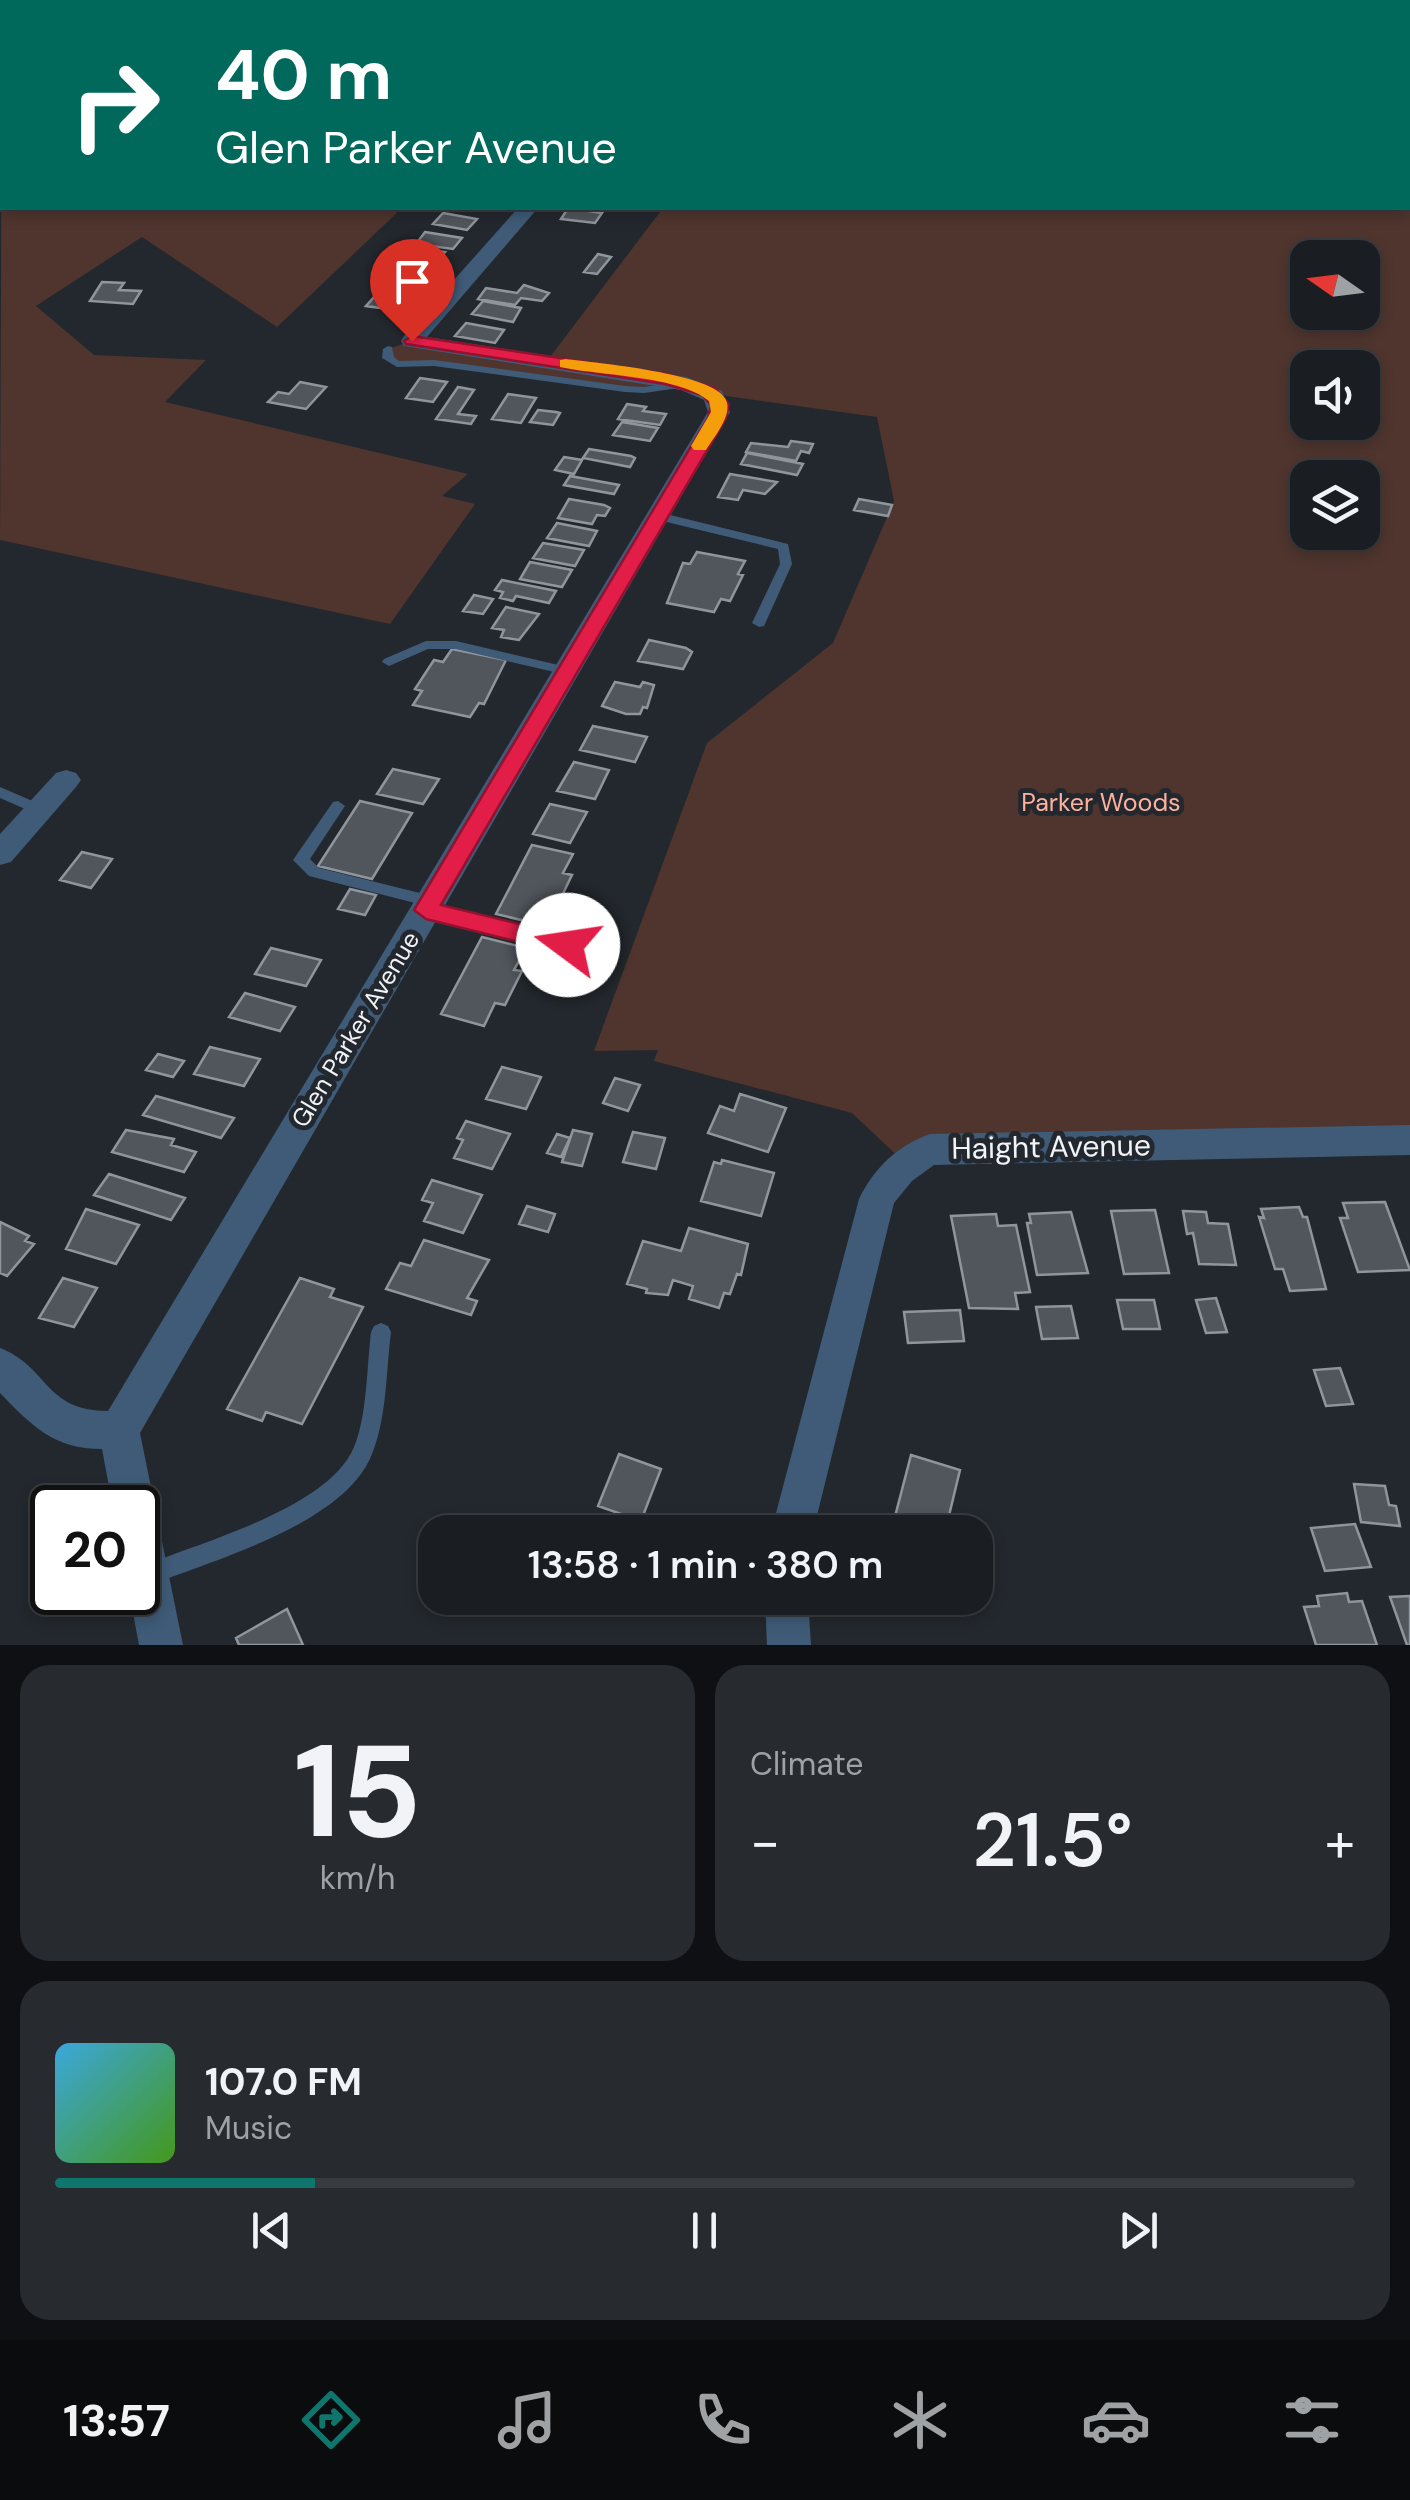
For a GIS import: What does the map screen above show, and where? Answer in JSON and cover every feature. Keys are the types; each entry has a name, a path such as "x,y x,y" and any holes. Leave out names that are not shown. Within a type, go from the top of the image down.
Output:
{"street":[{"path":"526,210 412,341 686,384"},
{"name":"Glen Parker Avenue","path":"119,1430 717,418 720,404 708,392 686,384"},
{"path":"0,854 66,780"},
{"name":"Haight Avenue","path":"796,1515 877,1199 891,1176 905,1163 930,1149 1410,1140"},
{"path":"0,1366 40,1406 74,1430 119,1430 130,1485"},
{"path":"155,1615 161,1645"},
{"path":"787,1615 790,1645"}],"lane":[{"path":"388,350 388,358 396,364 434,362 644,390 686,384"},
{"path":"658,516 775,542 784,548 786,564 759,623"},
{"path":"388,662 426,645 456,645 567,671"},
{"path":"0,792 39,810"},
{"path":"338,806 300,860 314,872 568,945"},
{"path":"160,1571 304,1512 334,1490 362,1454 382,1332"}],"green space":[{"path":"1,210 400,210 277,327 142,237 36,306 94,355 206,360 165,402 468,474 442,496 475,504 390,624 0,540"},
{"name":"Parker Woods","path":"661,210 1410,212 1410,1140 905,1163 852,1113 654,1061 658,1050 594,1051 707,743 833,643 894,501 877,417 668,388 644,390 434,363 397,364 388,349 412,341 547,361"}],"building":[{"path":"567,210 602,213 595,223 561,219"},
{"path":"443,213 477,219 467,230 433,224"},
{"path":"425,232 462,238 453,249 416,244"},
{"path":"422,248 445,252 431,267 408,263"},
{"path":"598,254 611,257 597,274 584,272"},
{"path":"404,268 426,271 411,287 389,284"},
{"path":"102,282 124,283 119,290 141,291 133,304 90,301"},
{"path":"524,285 549,293 542,301 521,298 515,305 478,299 486,288 517,293"},
{"path":"382,288 402,292 387,309 366,306"},
{"path":"483,301 521,308 513,322 472,314"},
{"path":"466,323 504,330 495,343 455,336"},
{"path":"420,378 447,382 433,402 406,398"},
{"path":"300,382 326,387 306,409 268,402 278,392 289,394"},
{"path":"458,387 474,390 458,414 476,416 471,424 436,419"},
{"path":"508,394 536,398 521,423 492,419"},
{"path":"627,404 666,414 660,425 618,419"},
{"path":"538,410 560,413 553,425 530,422"},
{"path":"622,422 658,428 650,441 613,435"},
{"path":"791,441 813,444 809,453 801,451 796,461 746,452 751,443 788,447"},
{"path":"589,449 635,458 630,467 583,458"},
{"path":"747,453 803,464 797,475 741,464"},
{"path":"564,457 582,460 574,474 555,470"},
{"path":"730,474 777,482 765,494 743,490 738,500 718,497"},
{"path":"570,476 619,485 614,494 564,485"},
{"path":"569,499 610,508 605,516 597,515 592,524 558,518"},
{"path":"859,499 892,505 888,516 854,510"},
{"path":"557,523 597,531 589,546 547,538"},
{"path":"543,543 584,550 575,566 533,558"},
{"path":"697,552 745,561 738,574 743,575 730,601 721,599 714,612 667,603 683,563 690,564"},
{"path":"530,562 572,570 562,587 520,579"},
{"path":"502,580 556,591 549,603 516,596 513,601 500,598 503,592 495,590"},
{"path":"474,595 493,599 483,614 463,611"},
{"path":"506,607 539,614 519,640 501,637 504,630 492,628"},
{"path":"649,640 692,652 683,669 638,661"},
{"path":"452,649 506,660 484,704 479,703 470,717 413,705 422,691 415,689 434,660 443,662"},
{"path":"615,682 640,687 643,682 654,685 647,708 643,707 640,714 626,714 602,706"},
{"path":"593,726 647,737 635,762 580,750"},
{"path":"574,762 609,770 595,799 557,791"},
{"path":"393,769 439,779 423,804 377,794"},
{"path":"360,801 412,813 372,879 318,866"},
{"path":"550,804 587,812 570,843 533,834"},
{"path":"532,845 573,854 563,873 572,875 557,906 548,904 538,924 496,914"},
{"path":"82,852 112,859 91,888 60,880"},
{"path":"350,889 376,895 365,915 338,909"},
{"path":"482,937 526,948 514,970 522,971 505,1005 495,1003 484,1026 441,1014"},
{"path":"271,948 321,960 306,986 255,974"},
{"path":"245,993 295,1007 280,1031 229,1017"},
{"path":"210,1047 260,1059 244,1086 194,1074"},
{"path":"158,1054 184,1061 173,1077 146,1070"},
{"path":"502,1067 541,1077 526,1109 486,1099"},
{"path":"615,1078 640,1085 628,1111 603,1103"},
{"path":"740,1094 786,1108 768,1152 708,1133 720,1106 734,1111"},
{"path":"156,1096 234,1118 221,1138 143,1115"},
{"path":"466,1121 510,1134 492,1169 454,1158 463,1140 457,1138"},
{"path":"126,1130 174,1139 171,1145 196,1152 184,1172 112,1152"},
{"path":"573,1130 592,1134 582,1166 562,1162"},
{"path":"633,1132 665,1138 656,1169 623,1162"},
{"path":"557,1134 570,1138 561,1157 547,1153"},
{"path":"722,1160 774,1173 761,1216 701,1201 714,1162 721,1164"},
{"path":"109,1174 185,1198 171,1220 94,1195"},
{"path":"432,1180 482,1195 463,1233 424,1221 433,1203 422,1200"},
{"path":"1385,1202 1410,1270 1358,1272 1340,1218 1348,1218 1343,1203"},
{"path":"527,1206 555,1214 548,1232 519,1224"},
{"path":"1299,1207 1303,1217 1307,1217 1326,1289 1290,1291 1283,1269 1275,1269 1259,1217 1264,1218 1261,1209"},
{"path":"86,1209 139,1225 116,1264 66,1249"},
{"path":"1155,1210 1169,1273 1124,1274 1111,1211"},
{"path":"1183,1211 1206,1212 1208,1223 1228,1224 1236,1265 1199,1264 1193,1233 1187,1234"},
{"path":"1071,1212 1088,1273 1037,1275 1027,1223 1031,1223 1029,1214"},
{"path":"996,1214 998,1226 1016,1225 1030,1292 1015,1293 1018,1309 969,1308 951,1216"},
{"path":"0,1222 29,1236 25,1241 34,1244 7,1276 0,1273"},
{"path":"689,1228 748,1244 741,1275 737,1274 730,1294 724,1293 719,1308 689,1299 693,1286 673,1280 668,1295 646,1293 647,1289 627,1284 643,1241 681,1251"},
{"path":"424,1240 489,1260 467,1298 477,1301 471,1315 386,1289 400,1263 411,1266"},
{"path":"63,1278 97,1288 74,1327 39,1318"},
{"path":"300,1278 334,1289 330,1297 363,1307 302,1424 266,1412 262,1421 227,1409"},
{"path":"1216,1298 1227,1332 1206,1333 1196,1300"},
{"path":"1117,1300 1154,1300 1160,1329 1123,1329"},
{"path":"1071,1306 1078,1338 1042,1339 1036,1307"},
{"path":"960,1310 964,1341 908,1343 904,1312"},
{"path":"1340,1368 1353,1404 1326,1406 1314,1370"},
{"path":"619,1454 661,1469 643,1515 624,1515 598,1506"},
{"path":"911,1455 960,1470 949,1515 895,1515"},
{"path":"1354,1484 1385,1486 1389,1505 1396,1506 1400,1526 1361,1522"},
{"path":"1355,1524 1371,1567 1325,1571 1311,1528"},
{"path":"1347,1593 1349,1602 1362,1601 1377,1645 1316,1645 1304,1607 1319,1606 1317,1596"},
{"path":"1410,1596 1410,1645 1407,1645 1390,1597"},
{"path":"287,1609 303,1645 239,1645 236,1638"}],"slow traffic":[{"path":"566,364 667,379 708,392 720,404 720,412 700,446"}],"route":[{"path":"412,341 667,379 708,392 720,404 717,418 426,910 568,945"}]}
